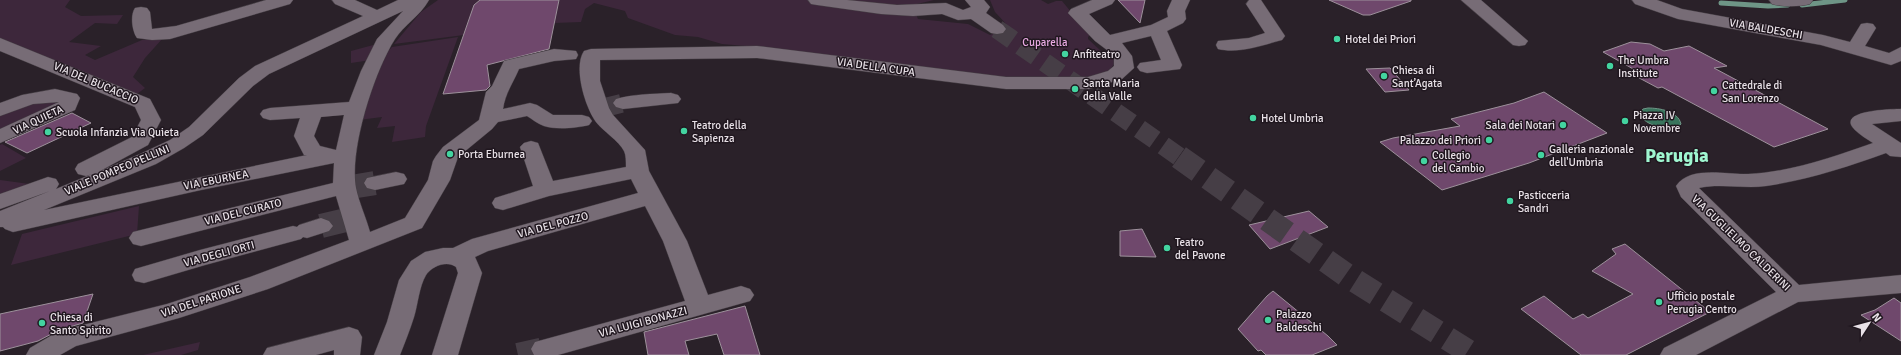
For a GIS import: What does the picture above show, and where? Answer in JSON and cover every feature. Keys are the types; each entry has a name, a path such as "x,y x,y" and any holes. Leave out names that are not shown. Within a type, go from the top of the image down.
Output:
{"street":[{"path":"141,12 143,34 151,35 196,26 284,0"},
{"path":"341,0 377,16"},
{"name":"VIALE POMPEO PELLINI","path":"0,220 148,159 177,144 196,131 246,82 262,70 412,0"},
{"path":"362,244 350,219 347,188 340,155 370,73 387,39 420,0"},
{"path":"817,0 883,10 929,10 949,4 952,13 957,14 974,7 997,29"},
{"path":"1106,0 1077,13 1107,41 1118,49 1135,68 1173,65 1157,29"},
{"path":"1107,41 1157,29 1177,18 1176,11 1181,0"},
{"path":"1470,0 1519,41"},
{"name":"VIA BALDESCHI","path":"1641,0 1678,14 1800,35 1896,56"},
{"path":"1778,0 1804,0"},
{"path":"1225,45 1249,43 1276,36 1255,4"},
{"path":"1855,48 1867,28"},
{"name":"VIA DEL BUCACCIO","path":"0,44 143,103 151,120 141,141 112,157 0,202"},
{"name":"VIA DELLA CUPA","path":"594,116 590,81 591,55 757,52 1006,83 1089,83 1135,68"},
{"path":"488,121 496,92 500,89 511,65 554,55 569,55"},
{"name":"VIA QUIETA","path":"0,110 29,99 55,95 70,98 68,106 0,137"},
{"path":"623,103 641,100 671,99"},
{"path":"270,114 356,108"},
{"path":"488,121 530,109 549,121 594,116 634,150 638,171 675,241 700,307"},
{"path":"313,110 304,136 312,150 340,155"},
{"path":"1895,148 1862,126 1862,121 1868,117 1901,115"},
{"name":"VIA DEL PARIONE","path":"39,355 68,338 138,322 184,307 259,282 414,223 439,180 444,161 449,154 488,121"},
{"path":"532,147 545,190"},
{"name":"VIA GUGLIELMO CALDERINI","path":"1793,294 1689,192 1686,186 1694,180 1749,181 1794,174 1895,148"},
{"name":"VIA EBURNEA","path":"0,220 15,224 201,183 340,155"},
{"path":"504,203 545,190 638,171"},
{"path":"375,183 396,179"},
{"name":"VIA DEL CURATO","path":"141,238 347,188"},
{"name":"VIA DEL POZZO","path":"457,256 480,245 651,197"},
{"name":"VIA DEGLI ORTI","path":"144,275 200,258 307,230"},
{"path":"388,355 404,310 412,276 417,267 429,259 439,256 457,256 467,263 470,273 445,355"},
{"path":"1673,355 1793,294 1855,286 1901,284"},
{"name":"VIA LUIGI BONAZZI","path":"544,348 741,295"},
{"path":"276,355 348,346"}],"green space":[{"path":"0,0 70,0 65,7 81,16 123,15 117,24 95,23 69,42 101,46 85,55 95,60 142,40 163,38 145,58 133,77 145,88 137,94 0,40"},
{"path":"438,0 480,0 474,5 464,35 394,44 421,12"},
{"name":"Cuparella","path":"559,0 934,0 917,4 913,7 918,19 968,24 990,35 1009,27 995,12 990,0 1041,0 1048,4 1056,1 1062,1 1090,35 1088,39 1107,58 1115,58 1115,63 1109,71 1093,78 1003,79 758,47 722,44 698,37 675,35 628,18 625,11 594,3 585,9 581,22 554,23"},
{"path":"458,37 426,126 425,137 392,142 395,126 377,128 382,117 359,120 387,52 392,47"},
{"path":"377,44 371,60 351,63 351,51"},
{"path":"59,100 52,110 0,133 0,112 28,102"},
{"path":"2,144 26,158 0,171 0,145"},
{"path":"0,180 37,185 0,199"},
{"path":"139,206 137,234 11,265 22,234"},
{"path":"200,342 198,350 181,355 143,355"}],"shaded area":[{"path":"1648,108 1668,111 1676,116 1681,124 1679,126 1663,128 1647,122 1639,114 1643,109"}],"building":[{"path":"480,0 559,0 549,49 487,65 490,86 486,90 443,94 474,5"},
{"path":"1118,0 1145,0 1140,23"},
{"path":"1329,0 1411,1 1370,15 1363,15"},
{"name":"Cattedrale di San Lorenzo","path":"1631,42 1650,44 1664,51 1689,46 1727,66 1714,68 1828,129 1774,147 1662,87 1658,88 1628,72 1635,70 1603,52"},
{"name":"Chiesa di Sant’Agata","path":"1390,68 1409,90 1385,92 1366,69"},
{"name":"Palazzo dei Priori","path":"1544,92 1607,133 1529,163 1442,190 1380,142 1393,138 1460,126 1451,119 1514,103"},
{"name":"Scuola Infanzia Via Quieta","path":"72,113 91,123 27,153 5,142"},
{"path":"1309,211 1328,227 1270,249 1249,225"},
{"path":"1142,229 1156,257 1120,256 1120,231"},
{"name":"Ufficio postale Perugia Centro","path":"1625,244 1710,312 1626,355 1581,355 1521,309 1544,296 1573,319 1583,314 1588,318 1633,294 1592,271 1616,254 1612,249"},
{"path":"1273,291 1337,345 1312,355 1266,355 1261,350 1258,351 1238,329"},
{"name":"Chiesa di Santo Spirito","path":"93,294 83,323 59,330 38,341 0,351 0,314"},
{"path":"1894,298 1901,303 1901,341 1861,315 1875,310"},
{"path":"745,306 760,355 724,355 717,334 685,341 689,355 648,355 644,332"}],"waterway":[{"path":"1802,5 1845,0"},
{"path":"1721,3 1768,6 1788,5"}],"tunnel":[{"path":"997,29 1181,158"},
{"path":"603,108 623,103"},
{"path":"1179,157 1349,277 1474,355"},
{"path":"351,187 375,183"},
{"path":"321,226 346,220"},
{"path":"518,355 544,349"}],"place":[{"name":"Hotel dei Priori","path":"1337,39"},
{"name":"Anfiteatro","path":"1065,54"},
{"name":"The Umbra Institute","path":"1610,66"},
{"name":"Chiesa di Sant’Agata","path":"1384,76"},
{"name":"Santa Maria della Valle","path":"1075,89"},
{"name":"Cattedrale di San Lorenzo","path":"1714,91"},
{"name":"Hotel Umbria","path":"1253,118"},
{"name":"Piazza IV Novembre","path":"1625,121"},
{"name":"Sala dei Notari","path":"1563,125"},
{"name":"Teatro della Sapienza","path":"684,131"},
{"name":"Scuola Infanzia Via Quieta","path":"48,132"},
{"name":"Palazzo dei Priori","path":"1489,140"},
{"name":"Porta Eburnea","path":"450,154"},
{"name":"Galleria nazionale dell'Umbria","path":"1541,155"},
{"name":"Collegio del Cambio","path":"1424,161"},
{"name":"Pasticceria Sandri","path":"1510,201"},
{"name":"Teatro del Pavone","path":"1167,248"},
{"name":"Ufficio postale Perugia Centro","path":"1659,302"},
{"name":"Palazzo Baldeschi","path":"1268,320"},
{"name":"Chiesa di Santo Spirito","path":"42,323"}],"district":[{"name":"Perugia","path":"1677,156"}]}
